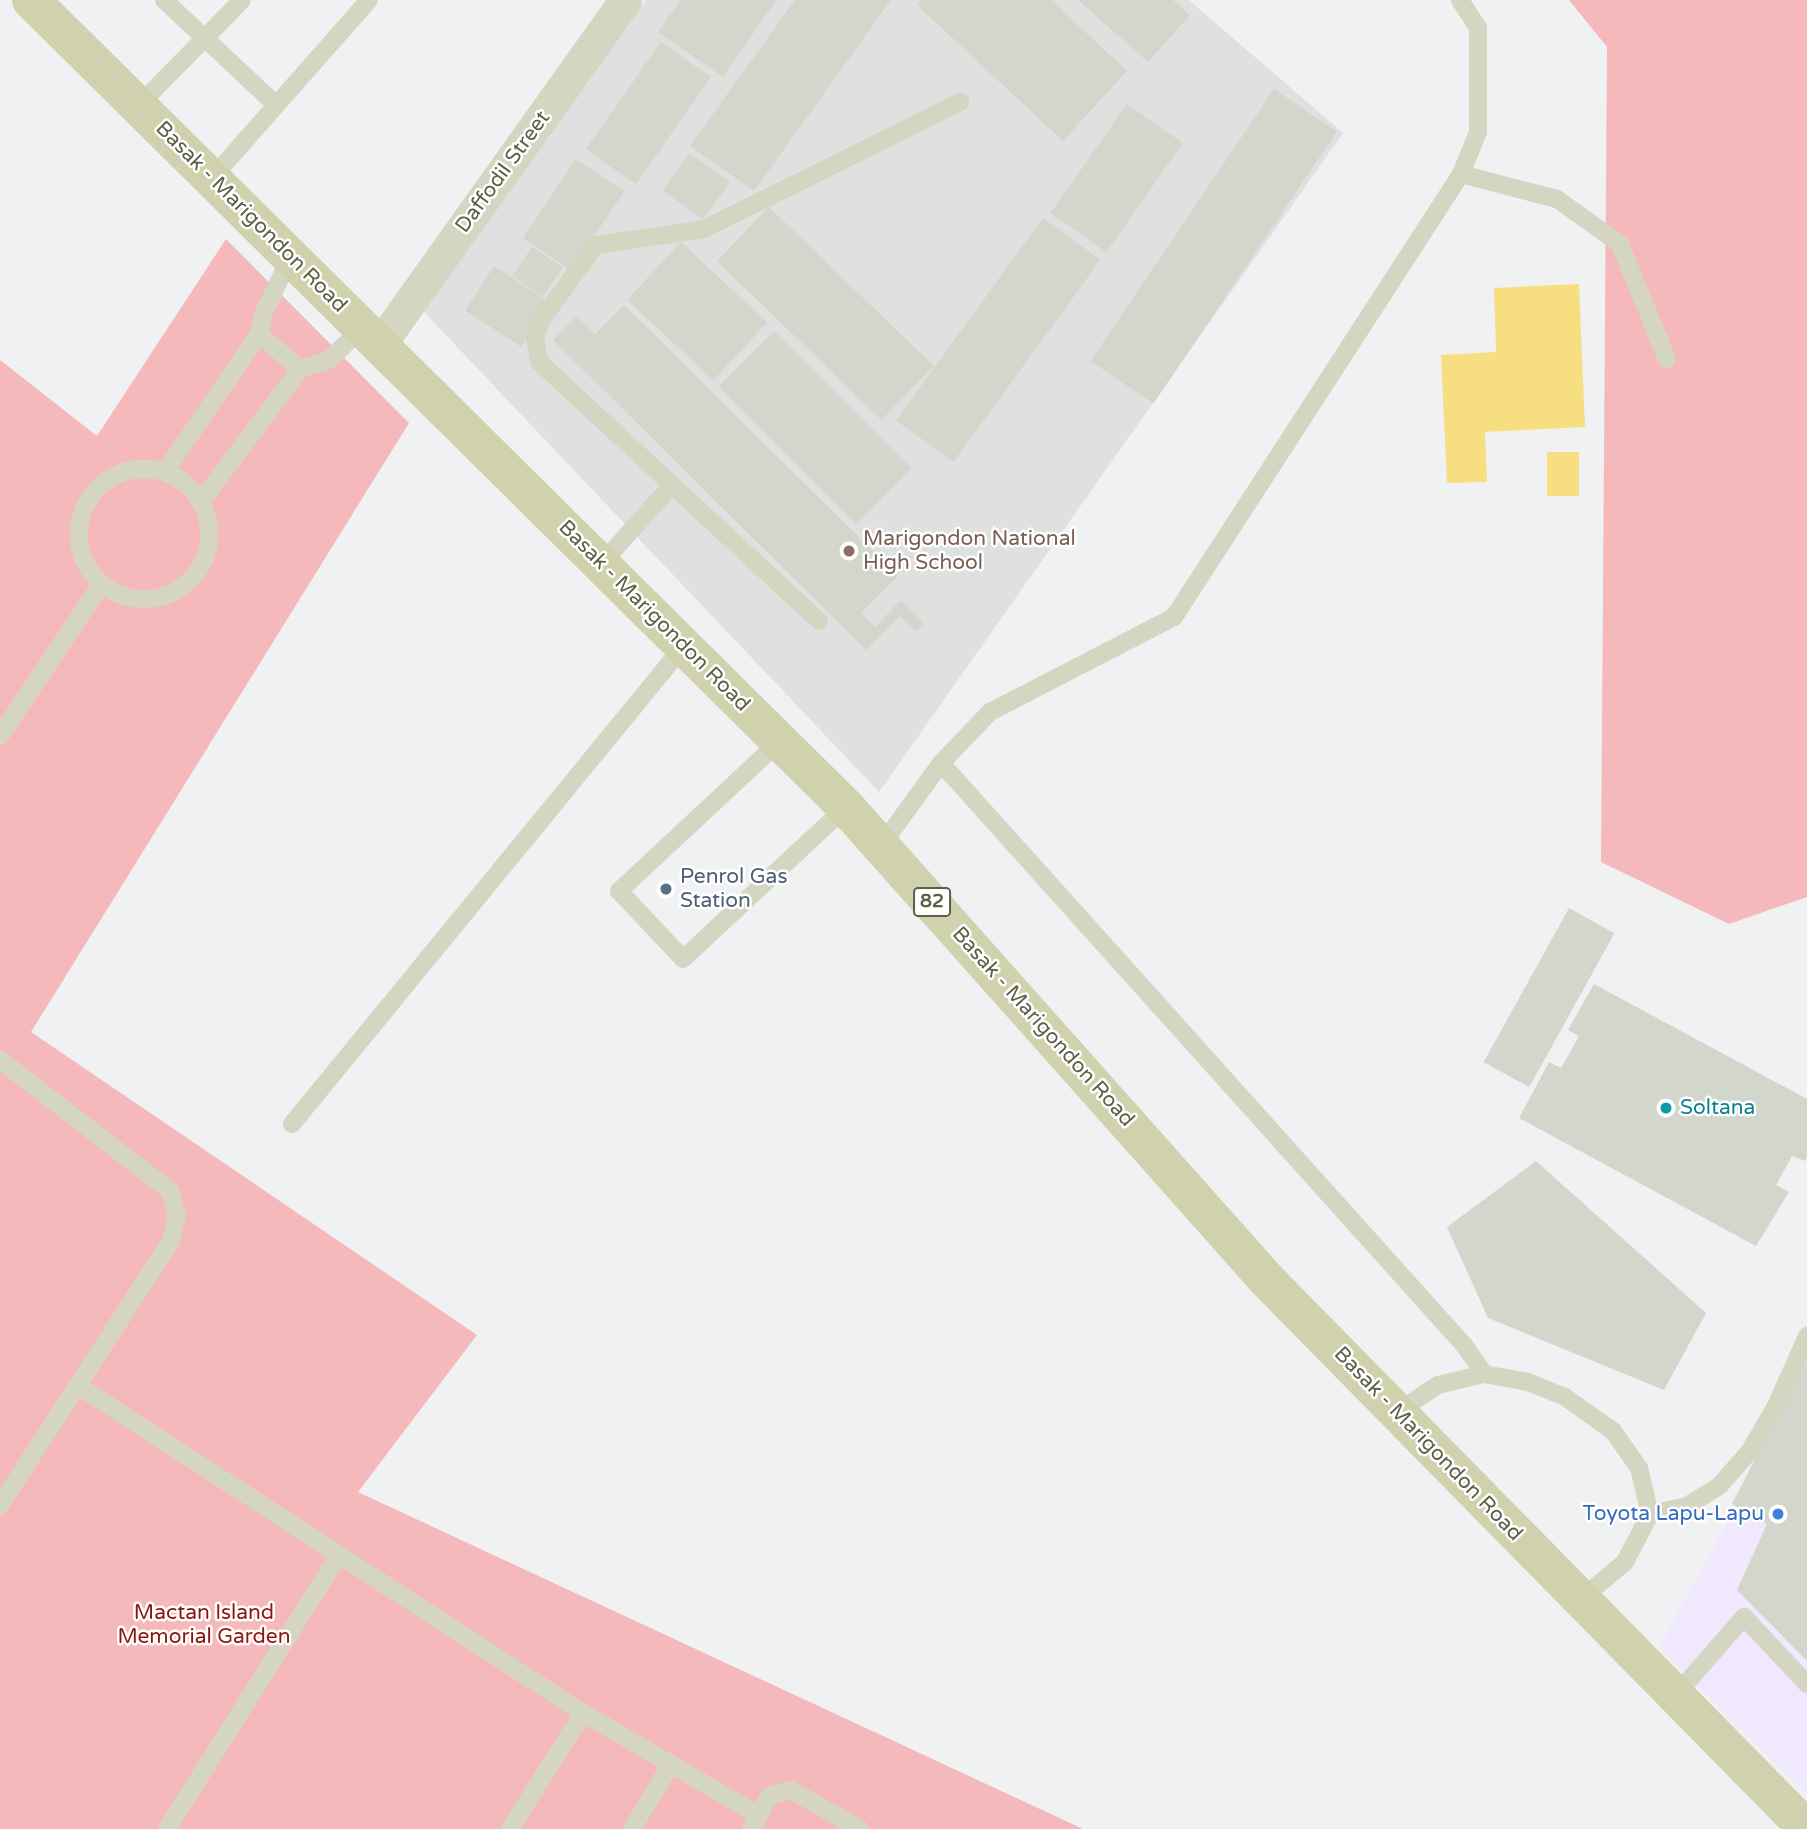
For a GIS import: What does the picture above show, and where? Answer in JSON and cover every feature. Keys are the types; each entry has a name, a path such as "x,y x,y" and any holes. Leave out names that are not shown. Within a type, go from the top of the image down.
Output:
{"main road":[{"name":"Basak - Marigondon Road","path":"31,0 603,563 683,647 846,807 1267,1280 1807,1829"}],"street":[{"name":"Daffodil Street","path":"372,336 625,0"}],"lane":[{"path":"164,0 274,103"},
{"path":"138,106 242,0"},
{"path":"212,178 274,103 369,0"},
{"path":"881,846 941,763 990,712 1174,617 1461,174 1478,132 1478,29 1460,0"},
{"path":"819,621 670,487 539,362 535,338 541,320 596,245 704,229 960,102"},
{"path":"1461,174 1557,199 1620,244 1667,359"},
{"path":"166,470 259,334 264,312 291,256"},
{"path":"259,334 300,369"},
{"path":"203,499 300,369 329,360 372,336"},
{"path":"166,470 203,499 212,544 190,585 146,601 100,586 78,548 85,502 120,471 166,470"},
{"path":"603,563 670,487"},
{"path":"0,736 100,586"},
{"path":"292,1124 683,647"},
{"path":"780,741 619,891 683,959 846,807"},
{"path":"941,763 1464,1345 1484,1374"},
{"path":"0,1059 170,1191 177,1215 171,1241 0,1505"},
{"path":"1650,1514 1686,1506 1720,1485 1749,1452 1776,1406 1807,1336"},
{"path":"1397,1412 1438,1385 1484,1374 1528,1382 1565,1397 1613,1431 1639,1468 1650,1514 1625,1562 1581,1599"},
{"path":"77,1385 583,1713 671,1764 755,1822 769,1796 791,1790 858,1829"},
{"path":"167,1829 339,1555"},
{"path":"1675,1696 1744,1617 1807,1684"},
{"path":"510,1829 583,1713"},
{"path":"632,1829 671,1764"}],"shaded area":[{"name":"Marigondon National High School","path":"646,0 1189,0 1343,133 879,792 422,310"},
{"path":"1579,284 1585,427 1485,432 1487,482 1447,483 1441,355 1496,352 1494,288"},
{"path":"1547,452 1579,452 1579,496 1547,496"},
{"path":"1807,1376 1807,1794 1659,1648"}],"green space":[{"path":"1569,0 1807,0 1807,897 1729,924 1601,862 1607,47"},
{"name":"Mactan Island Memorial Garden","path":"226,239 409,423 31,1032 477,1335 358,1492 1083,1829 0,1829 0,360 97,436"}],"building":[{"path":"681,0 776,0 723,77 658,32"},
{"path":"795,0 891,0 754,191 690,146"},
{"path":"922,0 1051,0 1127,71 1063,141 917,5"},
{"path":"1078,0 1173,0 1190,15 1148,62"},
{"path":"661,42 711,77 636,184 586,149"},
{"path":"1274,89 1337,131 1154,403 1091,361"},
{"path":"1127,104 1183,143 1106,252 1051,213"},
{"path":"689,153 730,182 704,219 663,191"},
{"path":"576,159 624,191 571,270 523,238"},
{"path":"769,207 934,366 882,420 717,261"},
{"path":"1043,218 1100,260 953,462 896,420"},
{"path":"681,242 767,322 713,380 627,300"},
{"path":"532,247 563,268 543,297 512,276"},
{"path":"494,266 550,302 521,347 465,310"},
{"path":"624,305 898,576 861,613 875,627 901,600 924,623 916,631 900,616 866,650 553,340 577,316 595,334"},
{"path":"774,331 911,468 856,523 719,386"},
{"path":"1569,908 1614,933 1529,1087 1484,1062"},
{"name":"Soltana","path":"1594,984 1807,1099 1807,1157 1805,1161 1792,1156 1776,1185 1789,1192 1756,1246 1519,1118 1549,1062 1561,1068 1579,1036 1568,1030"},
{"path":"1536,1161 1706,1313 1664,1390 1488,1318 1447,1227"},
{"name":"Toyota Lapu-Lapu","path":"1807,1358 1807,1661 1737,1590 1767,1524 1732,1504"}],"place":[{"name":"Marigondon National High School","path":"849,551"},
{"name":"Penrol Gas Station","path":"666,889"},
{"name":"Soltana","path":"1666,1108"},
{"name":"Toyota Lapu-Lapu","path":"1778,1514"}]}
